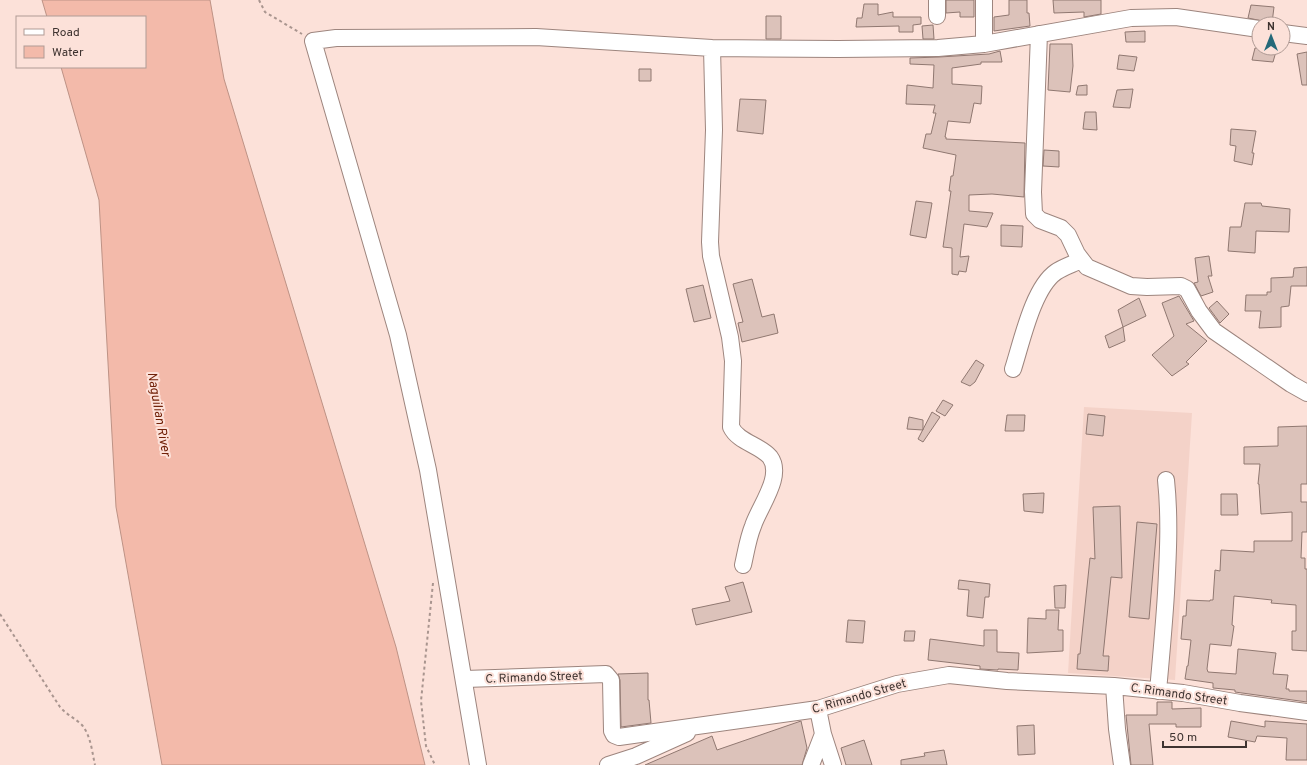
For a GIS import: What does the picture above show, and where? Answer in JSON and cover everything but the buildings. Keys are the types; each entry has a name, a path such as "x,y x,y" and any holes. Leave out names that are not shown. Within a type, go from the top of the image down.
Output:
{"street":[{"path":"937,0 937,16"},
{"path":"984,0 984,44"},
{"path":"478,765 465,679 428,470 398,335 313,41 336,38 536,37 712,48 838,50 920,49 984,44 1130,18 1176,18 1251,29"},
{"path":"1039,34 1033,192 1034,214 1040,220 1061,228 1068,235 1077,254 1087,267 1131,286 1181,286 1187,289 1199,311 1214,331 1291,384 1307,393"},
{"path":"1291,34 1307,36"},
{"path":"712,48 714,130 710,242 730,337 733,362 730,423 736,434 769,456 773,462 774,468 773,481 753,525 743,565"},
{"path":"1014,369 1036,298 1044,284 1056,272 1081,260"},
{"path":"1158,691 1167,575 1169,509 1166,480"},
{"name":"C. Rimando Street","path":"465,679 606,674 611,680 612,731 614,735 619,737 818,709 897,684 949,676 1007,681 1114,686 1183,693 1240,703 1307,712"},
{"path":"1114,686 1116,729 1122,765"},
{"path":"818,709 823,734 833,765"},
{"path":"608,765 636,756 703,725"},
{"path":"811,765 823,734"}],"path":[{"path":"259,0 265,12 313,41"},
{"path":"433,578 421,701 426,746 435,765"},
{"path":"0,614 60,707 66,714 83,726 91,743 95,765"}],"shaded area":[{"path":"1084,407 1192,413 1175,680 1068,673"}],"water":[{"name":"Naguilian River","path":"42,0 210,0 224,79 396,647 425,765 162,765 116,507 99,200 61,68 146,68 146,16 47,16"}]}
